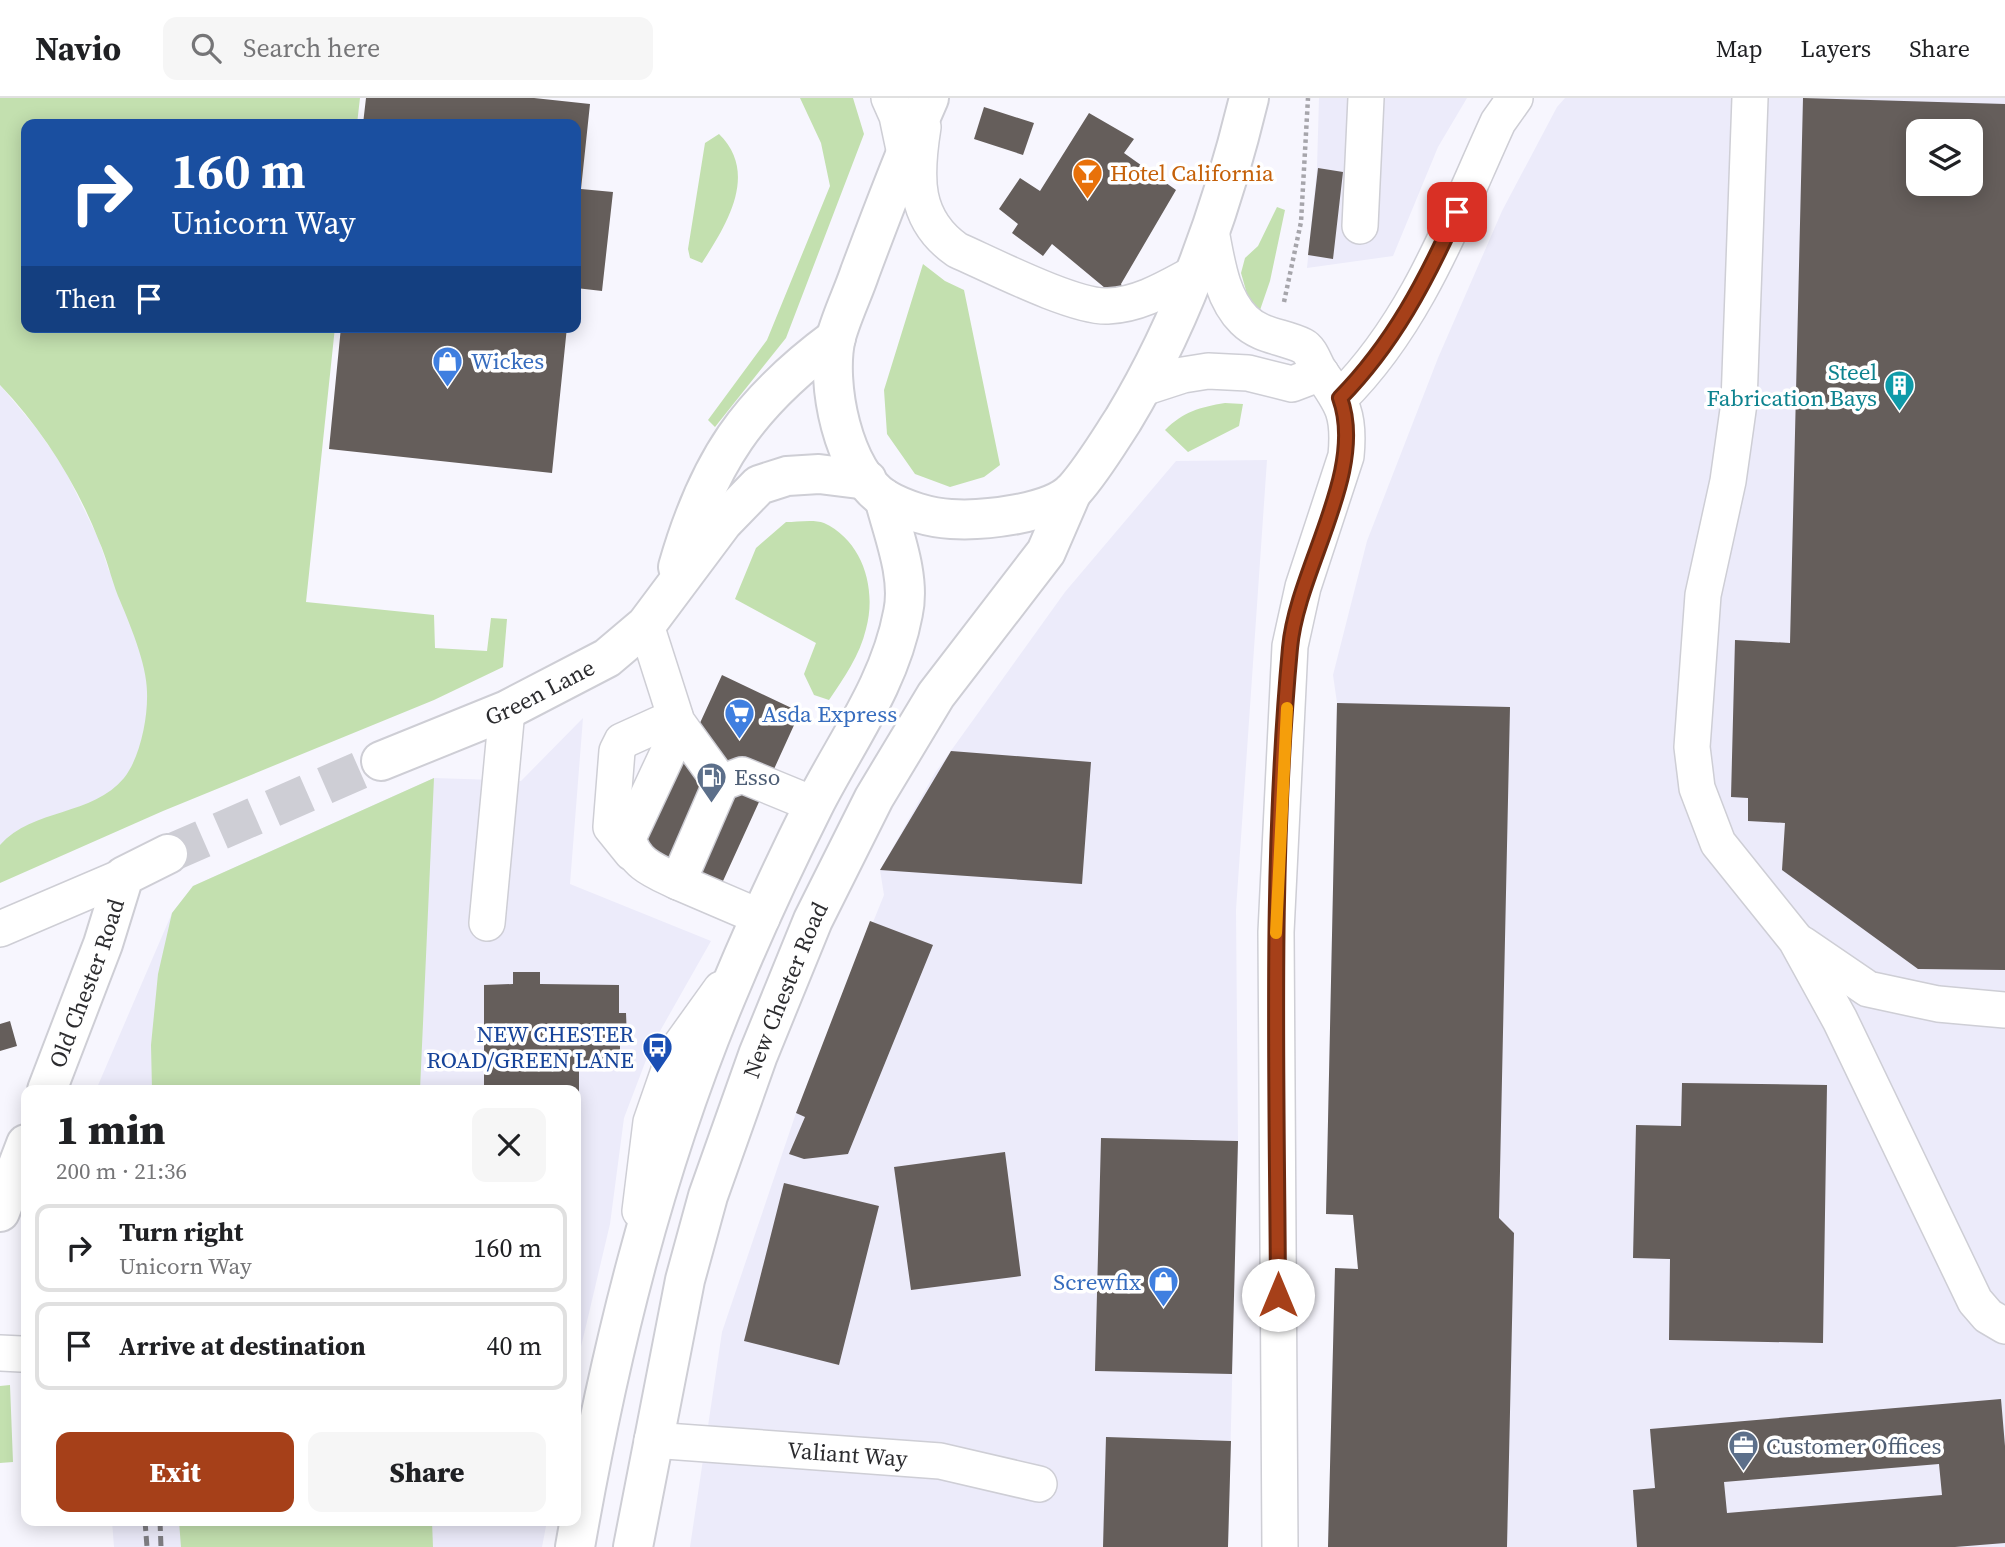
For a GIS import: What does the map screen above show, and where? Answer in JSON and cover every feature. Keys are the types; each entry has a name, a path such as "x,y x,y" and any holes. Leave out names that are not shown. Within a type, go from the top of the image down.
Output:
{"main road":[{"name":"New Chester Road","path":"633,1547 685,1280 708,1196 758,1055 813,920 874,798 936,695 1046,552 1072,492 1143,388 1211,231 1235,156 1249,98"},
{"name":"New Chester Road","path":"581,1518 630,1284 664,1167 746,952 815,805 884,678 904,611 902,570 875,489 849,450 839,417 833,382 836,338 928,100"},
{"name":"Green Lane","path":"672,586 694,511 733,436 791,371 836,338"},
{"name":"Green Lane","path":"381,761 507,710 607,658 646,625 672,586 723,522 759,485 787,476 819,474 875,489 922,514 976,520 1042,508 1072,492"},
{"path":"124,876 168,854"},
{"name":"Old Chester Road","path":"49,1085 103,944 124,876"},
{"path":"0,1212 21,1157"},
{"name":"New Chester Road","path":"575,1547 579,1526"}],"street":[{"path":"889,98 897,116 905,154"},
{"path":"1360,226 1366,98"},
{"path":"1143,388 1183,375 1208,371 1248,373 1292,384 1330,386 1362,376 1405,316 1426,280 1498,122 1515,98"},
{"path":"1750,98 1740,403 1728,481 1703,595 1692,747 1697,788 1718,843 1796,940 1840,1020 1975,1301 1988,1316 2005,1326"},
{"path":"928,100 918,173 921,202 928,223 941,239 957,250 1081,303 1108,306 1149,297 1194,274"},
{"path":"1211,231 1219,270 1230,302 1256,330 1305,347 1347,417 1346,456 1303,587 1290,646 1276,932 1280,1547"},
{"path":"646,625 678,722 721,783"},
{"path":"487,923 507,710"},
{"path":"632,853 628,838 678,722"},
{"path":"678,722 622,741 617,751 611,827 644,865 762,918"},
{"path":"678,882 721,783 741,775 815,805"},
{"path":"0,929 124,876"},
{"path":"1796,940 1868,989 1938,1004 2005,1010"},
{"name":"Valiant Way","path":"652,1440 940,1461 1039,1485"}],"path":[{"path":"1284,304 1301,222 1308,98"}],"shaded area":[{"path":"1319,98 1467,98 1438,147 1393,256 1307,268 1317,168"},
{"path":"1565,98 2005,98 2005,1547 1328,1547 1335,1268 1358,1269 1353,1215 1326,1214 1337,703 1333,675 1367,541 1438,358 1502,211 1557,107"},
{"path":"0,385 37,429 64,468 99,540 109,571 263,657 434,655 0,875"},
{"path":"1267,460 1236,910 1238,1141 1228,1547 690,1547 722,1332 796,1113 884,895 880,870 935,773 1065,592 1176,461"},
{"path":"583,718 570,884 711,941 651,1047 624,1118 610,1224 581,1347 581,1085 98,1085 172,913 193,886 434,778 521,781"},
{"path":"112,1526 546,1526 542,1547 114,1547"}],"green space":[{"path":"0,98 360,98 358,119 21,119 21,333 334,333 306,602 434,615 435,648 487,651 491,618 507,619 503,667 434,700 163,811 0,883 0,845 14,833 29,824 96,799 124,778 130,770 142,737 147,692 137,643 102,548 80,499 44,439 0,385"},
{"path":"800,98 853,98 864,134 786,338 715,427 708,420 767,340 830,186 821,143"},
{"path":"719,134 731,149 737,165 738,182 729,215 702,263 690,258 688,249 705,143"},
{"path":"1277,207 1285,210 1270,281 1259,313 1249,301 1241,273 1245,258 1258,246"},
{"path":"923,264 945,281 964,290 1000,465 984,477 950,487 915,474 887,434 884,390"},
{"path":"1225,403 1243,404 1239,426 1188,452 1165,430 1192,411"},
{"path":"786,522 820,522 837,531 857,554 868,583 869,614 860,648 829,700 814,695 804,674 816,643 735,599 756,548"},
{"path":"434,778 420,1085 152,1085 151,1045 158,974 172,913 193,886"},
{"path":"10,1385 13,1462 0,1463 0,1386"},
{"path":"179,1526 432,1526 433,1547 181,1547"}],"building":[{"name":"Wickes","path":"366,98 534,98 590,104 581,189 581,119 364,119"},
{"name":"Steel Fabrication Bays","path":"1803,98 2005,104 2005,970 1918,969 1782,870 1785,823 1748,821 1748,798 1731,797 1735,640 1790,643"},
{"path":"984,107 1034,123 1023,155 974,139"},
{"name":"Hotel California","path":"1089,113 1134,139 1124,153 1176,190 1121,284 1123,289 1107,297 1105,288 1052,244 1043,256 1012,233 1018,224 999,209 1020,178 1040,191"},
{"path":"1318,168 1343,172 1333,259 1308,255"},
{"name":"Wickes","path":"581,189 613,192 602,291 581,289"},
{"name":"Wickes","path":"340,333 566,333 552,473 329,449"},
{"path":"722,675 800,712 718,892 639,856"},
{"path":"1337,703 1510,707 1499,1218 1514,1233 1507,1547 1328,1547 1335,1268 1358,1269 1353,1215 1326,1214"},
{"path":"951,751 1091,762 1082,884 880,870"},
{"path":"870,921 933,945 848,1154 804,1159 789,1154 805,1117 796,1113"},
{"path":"513,972 540,972 540,984 619,985 619,1013 626,1013 627,1039 620,1040 620,1065 579,1065 579,1085 484,1085 484,985 513,984"},
{"path":"10,1021 17,1046 0,1051 0,1024"},
{"path":"1682,1083 1827,1085 1823,1343 1669,1340 1670,1259 1633,1258 1636,1125 1681,1126"},
{"path":"1101,1138 1238,1141 1232,1374 1095,1371"},
{"path":"1005,1152 1021,1276 911,1290 894,1167"},
{"path":"784,1183 879,1206 839,1365 744,1341"},
{"name":"Customer Offices","path":"2001,1399 2005,1446 2005,1543 1955,1547 1637,1547 1633,1490 1655,1488 1650,1429","holes":["1939,1464 1942,1495 1727,1513 1724,1482"]},
{"path":"1106,1437 1231,1441 1228,1547 1103,1547"}],"tunnel":[{"path":"168,854 381,761"}],"railway":[{"path":"145,1526 147,1547"},
{"path":"160,1526 161,1547"}],"slow traffic":[{"path":"1276,933 1287,708"}],"place":[{"name":"Hotel California","path":"1087,200"},
{"name":"Wickes","path":"448,388"},
{"name":"Steel Fabrication Bays","path":"1900,412"},
{"name":"Asda Express","path":"739,741"},
{"name":"Esso","path":"711,804"},
{"name":"NEW CHESTER ROAD/GREEN LANE","path":"657,1074"},
{"name":"Screwfix","path":"1164,1309"},
{"name":"Customer Offices","path":"1743,1473"}],"route":[{"path":"1278,1295 1276,932 1290,646 1303,587 1346,456 1347,417 1340,398 1382,351 1405,316 1426,280 1457,212"}]}
